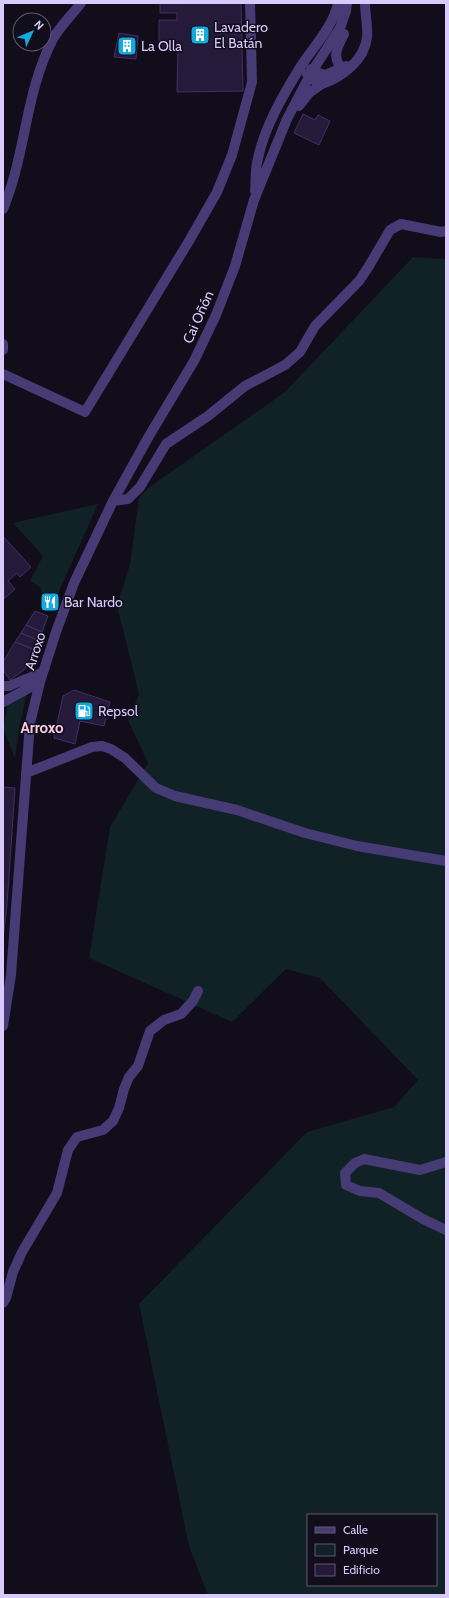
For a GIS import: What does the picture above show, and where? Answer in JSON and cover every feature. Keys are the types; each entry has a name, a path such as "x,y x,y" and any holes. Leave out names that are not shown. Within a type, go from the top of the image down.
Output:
{"street":[{"path":"3,209 12,189 23,134 40,71 54,39 81,3"},
{"path":"3,374 85,412 189,241 217,192 229,161 252,82 250,3"},
{"path":"322,84 314,80 311,73 312,63 334,28 340,12 339,3"},
{"path":"254,200 257,164 264,138 275,113 301,66 330,24 339,3"},
{"path":"267,167 274,160 301,102 309,93 322,84 334,80 362,55 368,36 365,3"},
{"path":"254,200 286,119 311,73 340,28 347,7"},
{"path":"342,68 337,63 336,56 350,17 347,7"},
{"path":"264,138 273,132 284,109 304,75 311,73 325,75 354,63"},
{"name":"Cai Oñón","path":"149,436 194,361 216,315 235,266 254,200"},
{"path":"113,501 128,499 140,487 166,444 208,416 245,386 285,365 300,352 314,326 358,280 369,266 390,230 402,224 441,232 446,231"},
{"path":"3,344 3,350"},
{"name":"Arroxo","path":"3,1026 11,975 30,723 41,677 74,583 113,501 149,436"},
{"path":"3,686 9,686 41,677"},
{"path":"3,702 41,677"},
{"path":"26,773 92,747 102,746 112,749 125,758 156,788 175,796 237,810 305,833 357,846 446,861"},
{"path":"3,1303 6,1298 13,1272 22,1252 57,1193 68,1150 77,1137 103,1130 112,1122 119,1108 129,1077 138,1066 150,1031 164,1020 181,1014 193,1001 198,990"},
{"path":"446,1162 420,1170 364,1159 355,1164 345,1173 346,1185 360,1191 379,1193 423,1219 446,1230"}],"green space":[{"path":"413,257 446,259 446,1595 208,1595 189,1546 139,1304 307,1132 394,1107 418,1080 320,978 286,969 232,1022 89,958 110,827 148,763 128,720 139,694 117,606 130,564 139,498 148,488 285,392"},
{"path":"98,504 56,598 42,592 40,587 30,581 43,556 13,523"},
{"path":"27,692 19,729 15,758 3,729 7,709 5,705"}],"building":[{"name":"Lavadero El Batán","path":"160,3 241,3 243,91 177,92 178,50 159,49 159,20 177,20 177,13 160,13"},
{"name":"La Olla","path":"119,33 138,36 136,59 114,57"},
{"path":"303,114 315,120 318,115 330,121 319,145 294,133"},
{"path":"3,536 31,567 20,577 17,573 8,581 15,589 4,599"},
{"path":"35,611 48,616 42,632 26,625"},
{"path":"26,625 42,632 40,641 21,633"},
{"path":"21,633 40,641 36,650 15,642"},
{"path":"15,642 36,650 24,670 10,680 3,670 3,662"},
{"name":"Repsol","path":"74,690 110,702 104,726 80,721 75,744 54,738 63,696"},
{"path":"3,787 15,788 7,905 3,939"}],"place":[{"name":"Lavadero El Batán","path":"200,35"},
{"name":"La Olla","path":"127,46"},
{"name":"Bar Nardo","path":"50,602"},
{"name":"Repsol","path":"84,711"}],"district":[{"name":"Arroxo","path":"42,728"}]}
